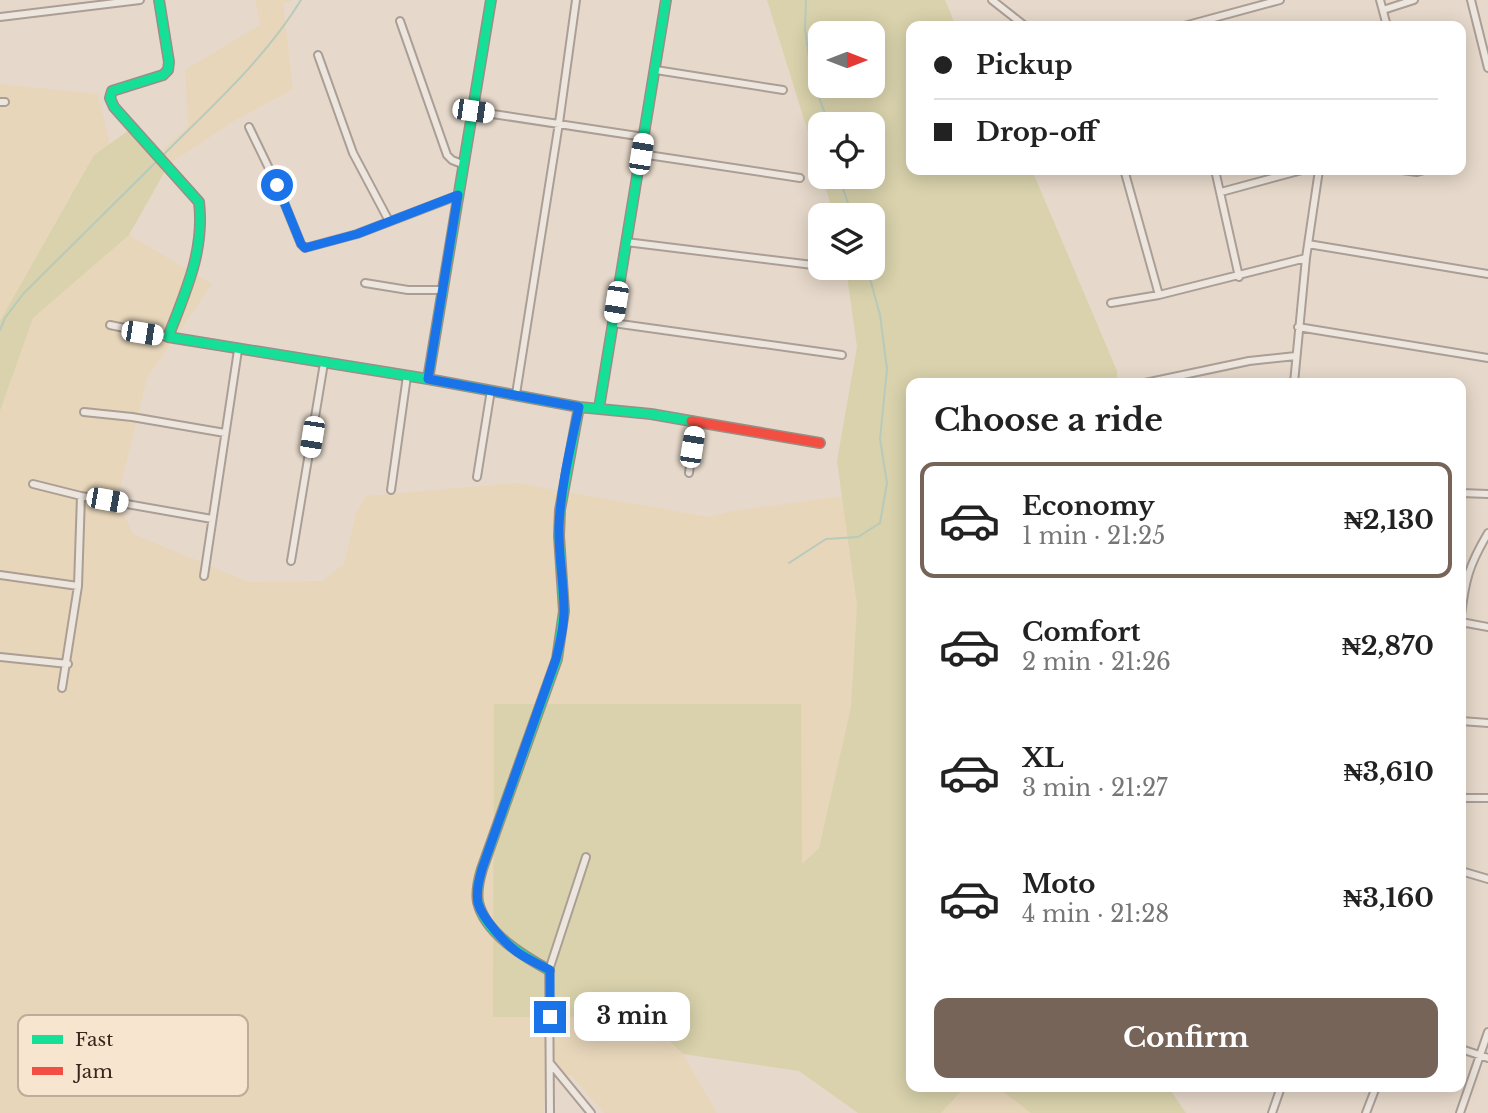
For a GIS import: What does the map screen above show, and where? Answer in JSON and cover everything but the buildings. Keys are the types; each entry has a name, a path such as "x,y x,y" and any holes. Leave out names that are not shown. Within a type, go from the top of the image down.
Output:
{"street":[{"path":"0,17 140,0"},
{"path":"159,0 168,70 163,75 112,91 110,98 114,107 199,202 202,222 196,259 168,337"},
{"path":"428,379 491,0"},
{"path":"516,394 576,0"},
{"path":"599,408 666,0"},
{"path":"992,0 1019,21"},
{"path":"1202,21 1280,0"},
{"path":"1380,0 1386,21"},
{"path":"1383,10 1414,0"},
{"path":"1471,0 1488,68"},
{"path":"400,21 447,155 462,164"},
{"path":"318,55 353,153 388,221"},
{"path":"656,70 783,90"},
{"path":"473,111 644,137"},
{"path":"249,127 305,248 357,234 458,195"},
{"path":"641,154 800,178"},
{"path":"1126,175 1159,295"},
{"path":"1216,175 1239,276"},
{"path":"1221,192 1284,175"},
{"path":"1294,378 1306,258 1318,175"},
{"path":"626,242 808,264"},
{"path":"1308,244 1488,274"},
{"path":"1111,303 1159,295 1306,258"},
{"path":"365,283 408,289 443,290"},
{"path":"613,323 842,355"},
{"path":"110,325 238,350 428,379 579,407 696,422 820,443"},
{"path":"1298,327 1488,358"},
{"path":"204,576 238,350"},
{"path":"1169,378 1249,361 1296,356"},
{"path":"291,561 324,363"},
{"path":"391,490 407,376"},
{"path":"477,477 491,390"},
{"path":"550,970 519,954 502,938 483,914 478,904 477,890 563,633 559,522 579,407"},
{"path":"84,412 132,417 225,433"},
{"path":"689,473 696,422"},
{"path":"33,484 81,496 212,519"},
{"path":"1466,493 1488,494"},
{"path":"62,688 68,664 78,586 81,496"},
{"path":"1466,574 1488,533"},
{"path":"0,575 78,586"},
{"path":"1466,623 1488,627"},
{"path":"0,657 68,664"},
{"path":"1466,721 1488,723"},
{"path":"1466,798 1488,798"},
{"path":"550,1113 550,970 586,857"},
{"path":"1466,872 1488,879"},
{"path":"1460,1113 1488,1032"},
{"path":"1466,1051 1488,1058"},
{"path":"550,1063 591,1113"},
{"path":"1272,1113 1279,1092"},
{"path":"1366,1113 1374,1092"}],"shaded area":[{"path":"255,0 292,0 283,4 293,89 234,121 169,164 158,154 188,127 185,70 260,25"},
{"path":"767,0 945,0 954,21 906,21 906,175 1034,175 1117,371 1117,378 906,378 906,1092 960,1092 941,1113 858,1113 799,1071 683,1054 644,1016 493,1017 494,704 801,704 802,864 819,848 851,707 857,605 837,461 857,347 848,280 885,280 885,203 830,203 826,189 885,189 885,112 808,112 808,132"},
{"path":"0,84 98,94 110,144 94,155 0,321"},
{"path":"131,129 169,164 129,235 33,318 0,411 0,321 94,155"},
{"path":"129,235 212,284 147,378 117,500 133,534 249,582 322,581 344,564 356,513 366,496 516,483 709,517 732,511 843,496 857,605 851,707 819,848 784,881 632,1003 683,1054 717,1113 604,1113 571,1075 545,1077 544,1113 0,1113 0,411 33,318"},
{"path":"960,1092 1004,1092 1031,1113 941,1113"},
{"path":"1004,1092 1171,1092 1186,1113 1031,1113"}],"waterway":[{"path":"162,156 254,62 287,22 301,0"},
{"path":"806,0 805,29 812,79 824,112"},
{"path":"0,330 5,318 23,294 158,160"},
{"path":"843,189 848,203"},
{"path":"789,563 826,539 858,537 880,523 887,483 880,439 887,369 880,315 870,280"}],"traffic: fast":[{"path":"159,0 168,70 163,75 112,91 110,98 114,107 199,202 196,255 187,288 168,337 428,379 579,407 691,421"},
{"path":"428,379 491,0"},
{"path":"599,408 666,0"},
{"path":"549,970 517,951 488,924 477,894 482,869 557,659 564,611 560,510 579,407"}],"traffic: jam":[{"path":"691,421 820,443"}],"route":[{"path":"277,185 305,248 357,234 458,195 428,379 579,407 559,522 563,633 477,890 478,904 483,914 502,938 519,954 550,970 550,1017"}]}
